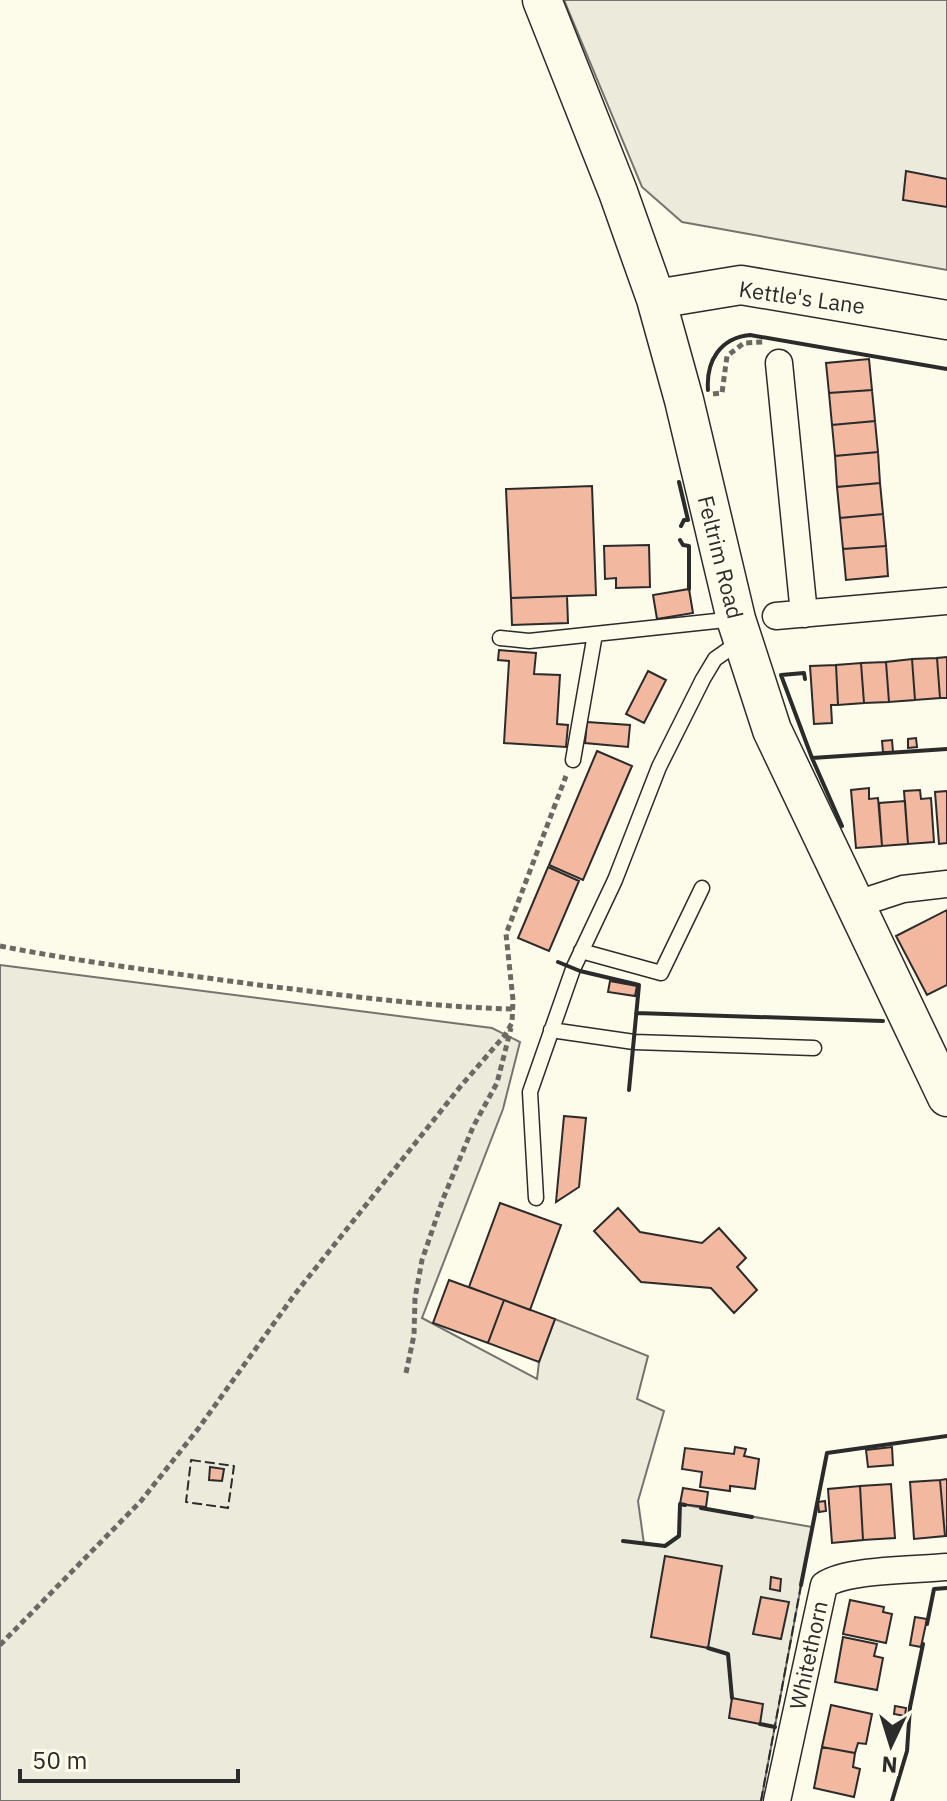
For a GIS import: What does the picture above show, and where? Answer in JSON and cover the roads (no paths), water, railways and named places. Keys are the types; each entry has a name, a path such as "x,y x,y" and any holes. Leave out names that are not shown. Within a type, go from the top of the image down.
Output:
{"street":[{"name":"Feltrim Road","path":"542,0 618,192 656,299 684,400 739,629 772,730 947,1097"},
{"name":"Kettle's Lane","path":"656,299 741,285 947,320"},
{"path":"779,363 804,614"},
{"path":"776,616 947,601"},
{"path":"854,905 903,889 947,884"},
{"name":"Whitethorn","path":"777,1801 824,1585 835,1578 853,1575 947,1567"}],"lane":[{"path":"500,638 529,641 595,634 739,629"},
{"path":"536,1198 530,1092 551,1030 659,767 703,679 739,629"},
{"path":"573,760 595,634"},
{"path":"581,951 661,973 702,888"},
{"path":"551,1030 634,1042 814,1048"}]}
